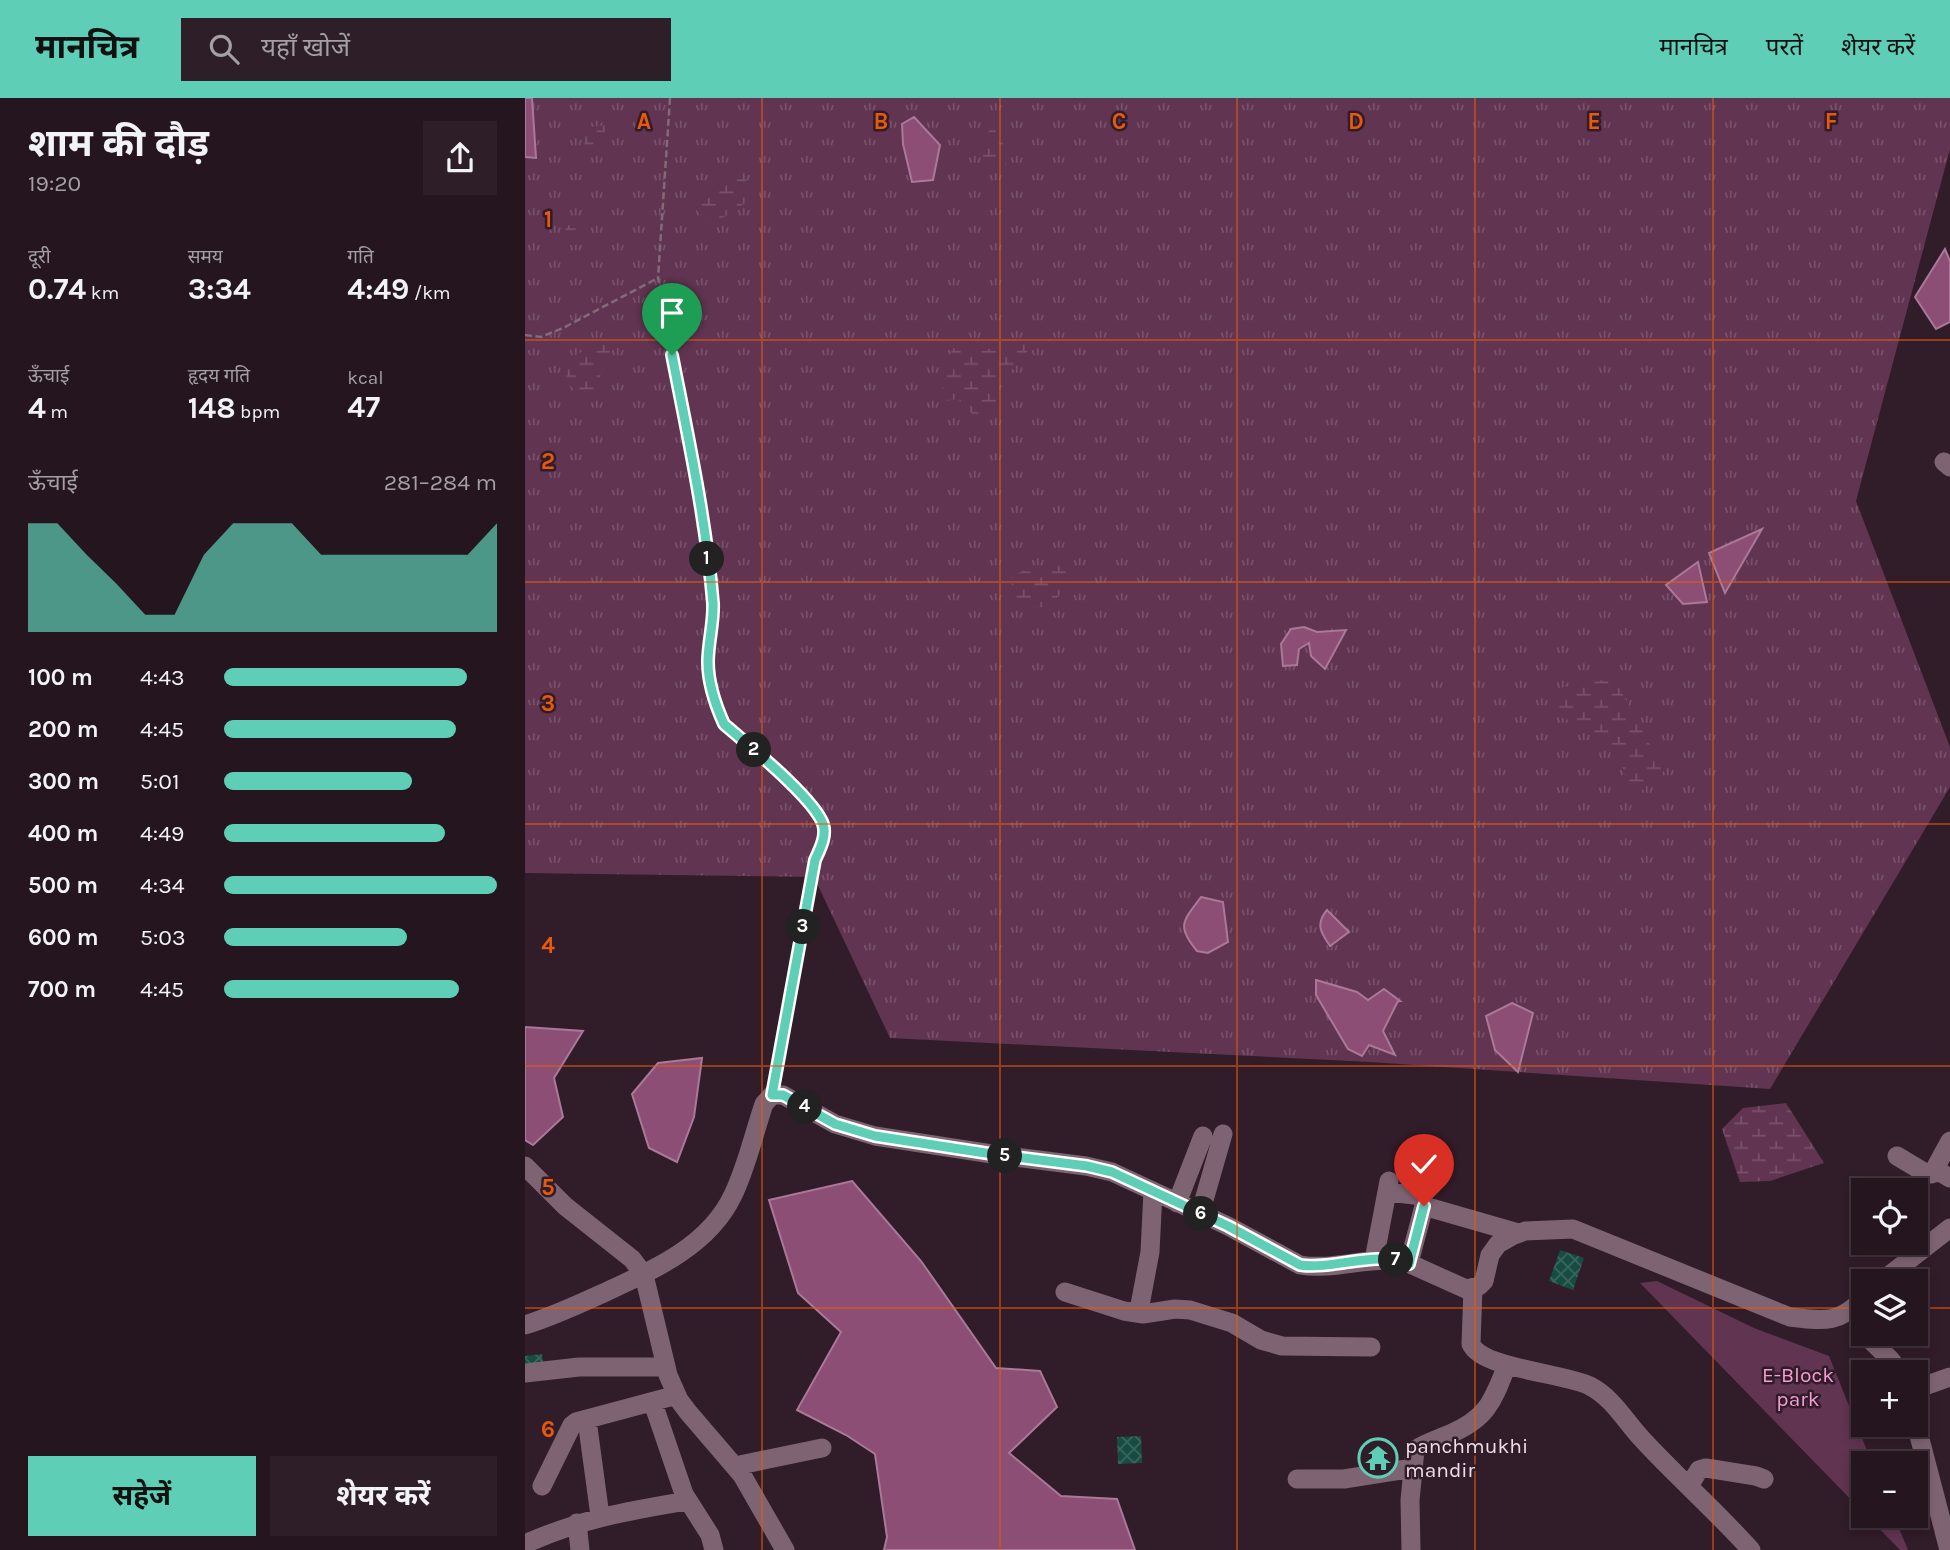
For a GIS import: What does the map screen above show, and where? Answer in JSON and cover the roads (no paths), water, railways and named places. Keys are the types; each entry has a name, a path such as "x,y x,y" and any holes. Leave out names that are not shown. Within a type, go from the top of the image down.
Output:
{"street":[{"path":"525,1325 555,1315 643,1275 675,1257 701,1237 720,1216 733,1195 764,1104 772,1095 783,1095 835,1124 875,1136 1087,1166 1112,1172 1228,1226 1300,1265 1312,1267 1396,1260 1467,1289 1484,1281 1490,1255 1498,1244 1518,1233"},
{"path":"1177,1203 1213,1135 1200,1214"},
{"path":"1897,1156 1927,1174 1941,1176 1950,1141"},
{"path":"1409,1264 1424,1201 1418,1161"},
{"path":"525,1166 565,1206 632,1259 643,1275 666,1367 677,1395 688,1412 742,1475 785,1550"},
{"path":"1374,1260 1388,1187 1518,1233 1573,1229 1790,1317 1811,1319 1844,1316 1851,1310"},
{"path":"1143,1314 1140,1305 1150,1252 1153,1191"},
{"path":"1900,1269 1945,1239"},
{"path":"1472,1288 1472,1348 1481,1355 1507,1364 1587,1385 1600,1392 1611,1401 1641,1438 1751,1550"},
{"path":"1065,1292 1124,1311 1143,1314 1175,1309 1190,1310 1232,1323 1271,1344 1282,1346 1371,1347"},
{"path":"1844,1316 1851,1322"},
{"path":"1877,1346 1891,1360"},
{"path":"1411,1550 1410,1500 1414,1454 1418,1448 1456,1432 1488,1408 1507,1364"},
{"path":"525,1373 579,1367 666,1367"},
{"path":"1928,1385 1950,1377"},
{"path":"542,1486 572,1425 677,1395"},
{"path":"653,1403 687,1501 710,1535 714,1550"},
{"path":"587,1420 600,1516"},
{"path":"1921,1437 1942,1487 1949,1550"},
{"path":"735,1466 822,1448"},
{"path":"1297,1479 1345,1479 1413,1468"},
{"path":"1689,1486 1699,1470 1706,1468 1764,1479"},
{"path":"525,1544 600,1516 687,1501"},
{"path":"577,1523 580,1550"}],"place":[{"name":"panchmukhi mandir","path":"1378,1458"}],"park label":[{"name":"E-Block park","path":"1798,1387"}]}
